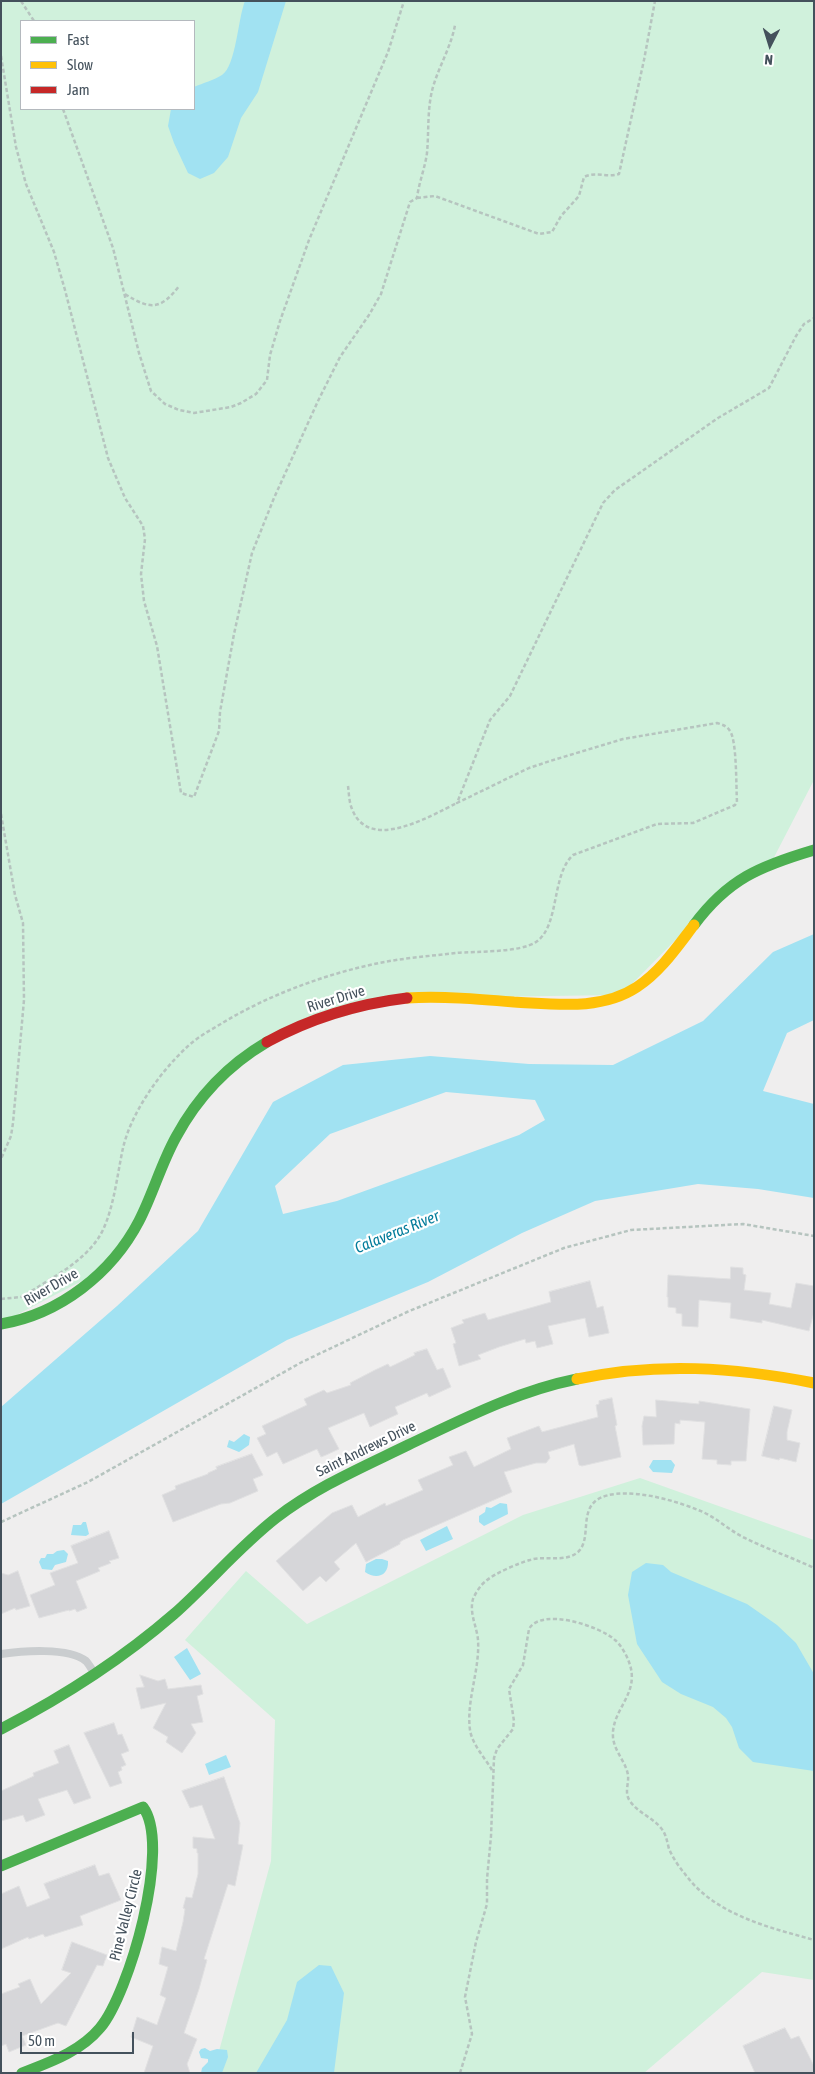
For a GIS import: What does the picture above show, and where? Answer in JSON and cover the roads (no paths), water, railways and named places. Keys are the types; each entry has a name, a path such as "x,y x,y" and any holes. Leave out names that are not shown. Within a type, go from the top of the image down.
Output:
{"street":[{"name":"River Drive","path":"1,1324 28,1318 46,1310 79,1290 105,1268 126,1244 136,1227 170,1150 194,1110 206,1094 229,1070 246,1056 279,1035 346,1010 408,998 448,997 563,1004 604,1000 621,995 648,980 661,967 693,924 725,890 742,878 814,850"},
{"name":"Saint Andrews Drive","path":"1,1729 43,1708 96,1676 133,1649 174,1615 275,1519 306,1497 336,1479 490,1406 570,1379 612,1371 654,1367 697,1366 739,1369 814,1383"},
{"name":"Pine Valley Circle","path":"1,1866 143,1807 146,1811 154,1844 154,1868 151,1889 119,1998 102,2028 87,2042 72,2052 22,2073"}],"lane":[{"path":"1,1654 34,1650 76,1656 86,1662 96,1676"}],"water":[{"path":"245,1 286,1 258,92 241,118 228,157 214,173 200,179 188,173 174,143 168,126 171,110 195,110 195,87 219,77 227,70 234,52"},
{"name":"Calaveras River","path":"814,934 814,1020 787,1033 763,1091 814,1104 814,1198 758,1189 698,1184 595,1201 522,1233 428,1282 287,1340 1,1504 1,1407 117,1306 198,1231 273,1102 343,1065 430,1056 529,1064 613,1065 703,1021 773,952","holes":["446,1092 535,1100 545,1120 519,1135 337,1201 283,1214 275,1186 330,1134"]},
{"path":"244,1434 250,1437 249,1445 239,1452 227,1447 229,1440 234,1442"},
{"path":"653,1460 671,1460 675,1465 672,1473 653,1472 649,1467"},
{"path":"500,1503 507,1504 508,1514 484,1526 479,1522 479,1516 485,1512 486,1507 491,1508"},
{"path":"83,1522 86,1522 89,1534 86,1536 71,1535 73,1525 81,1525"},
{"path":"447,1526 453,1539 426,1551 420,1540"},
{"path":"64,1550 68,1554 66,1562 55,1565 52,1570 42,1569 39,1562 41,1558 45,1558 47,1554"},
{"path":"376,1559 388,1561 388,1566 381,1575 373,1576 365,1572 366,1564"},
{"path":"646,1563 663,1565 671,1572 747,1604 777,1625 796,1643 814,1674 814,1771 753,1762 739,1748 732,1727 726,1718 713,1707 681,1694 662,1682 637,1644 628,1595 632,1572"},
{"path":"187,1648 201,1674 190,1680 174,1657"},
{"path":"226,1755 231,1767 209,1775 205,1764"},
{"path":"319,1965 331,1966 344,1993 334,2073 256,2073 287,2020 297,1982"},
{"path":"205,2048 210,2051 217,2049 227,2050 228,2057 222,2073 201,2073 208,2059 201,2058 199,2052"}]}
